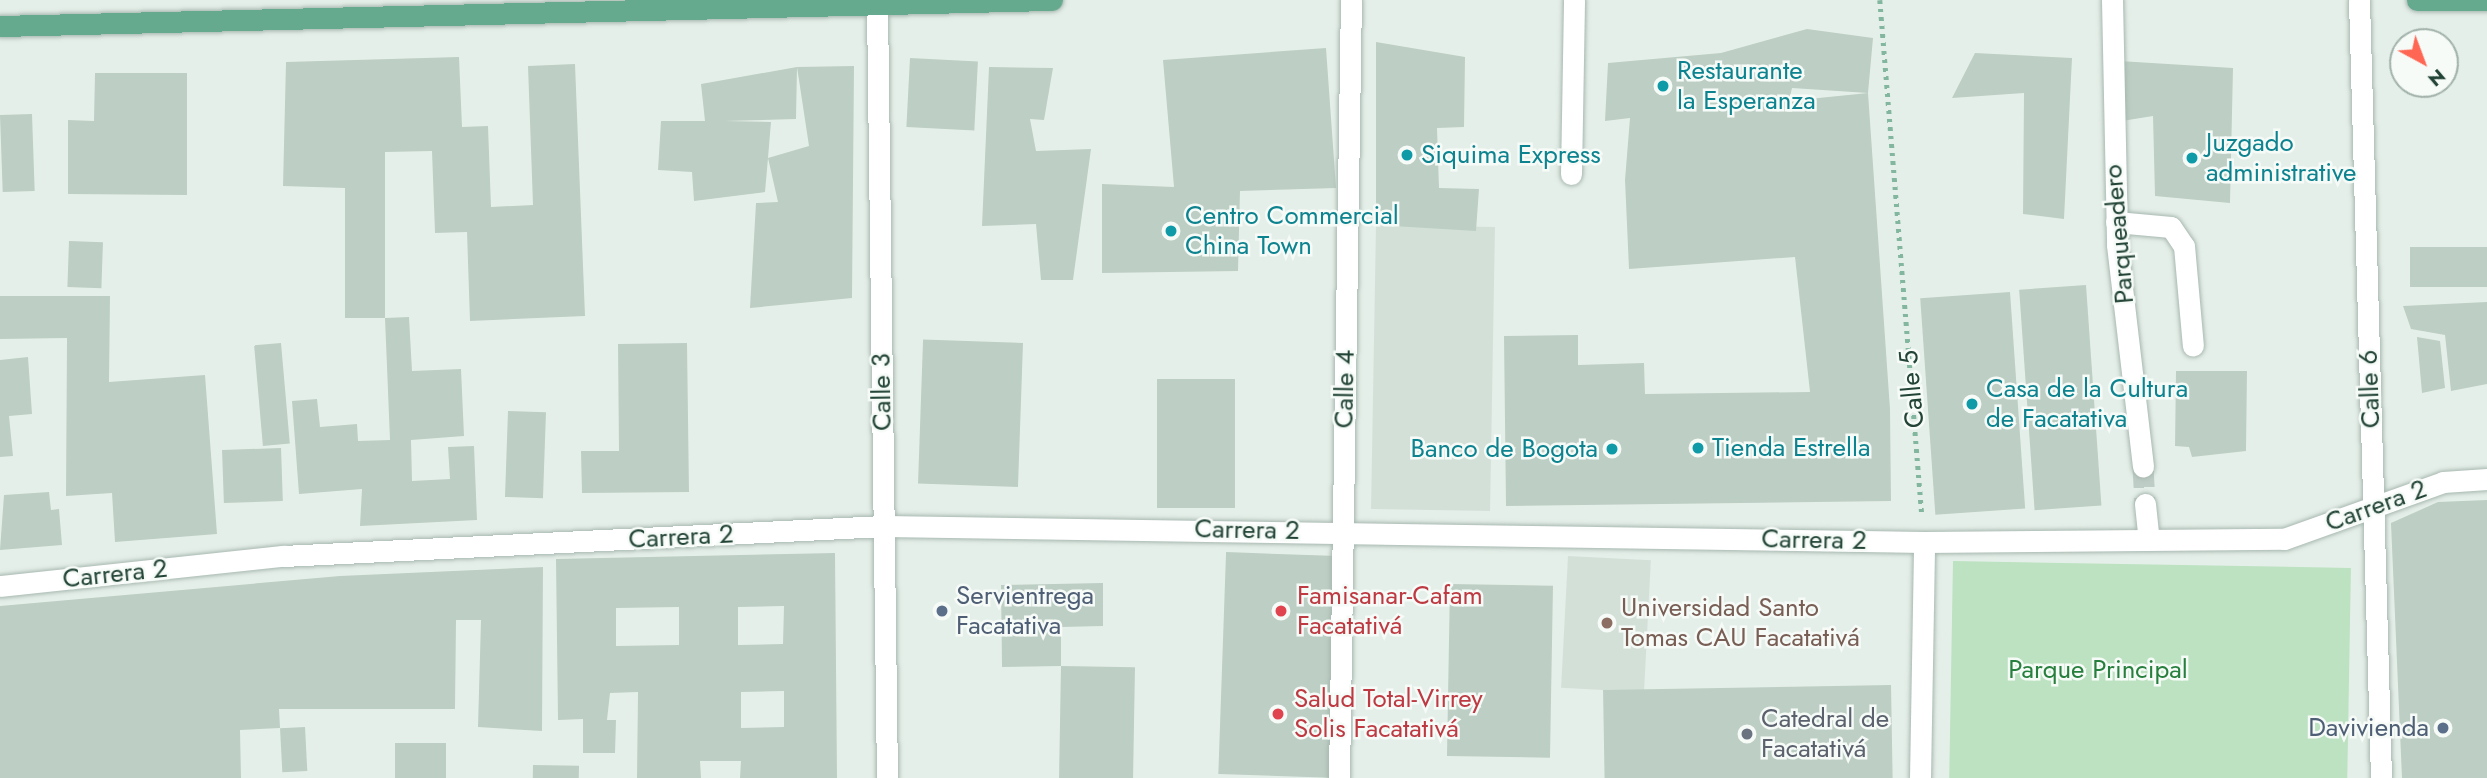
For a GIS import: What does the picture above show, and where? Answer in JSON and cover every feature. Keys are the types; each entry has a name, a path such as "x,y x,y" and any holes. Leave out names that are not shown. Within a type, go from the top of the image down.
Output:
{"main road":[{"path":"0,26 1052,0"},
{"path":"2417,0 2487,0"}],"street":[{"name":"Calle 4","path":"1339,778 1351,0"},
{"path":"1571,174 1574,0"},
{"name":"Parqueadero","path":"2112,0 2116,222 2143,466"},
{"name":"Calle 6","path":"2358,0 2381,778"},
{"name":"Calle 3","path":"877,5 887,778"},
{"path":"2116,222 2171,228 2184,246 2193,346"},
{"name":"Carrera 2","path":"0,586 283,556 884,526 1924,542 2284,539 2443,482 2487,479"},
{"path":"2146,504 2149,540"},
{"path":"1920,778 1924,542"}],"path":[{"name":"Calle 5","path":"1880,0 1924,542"}],"shaded area":[{"path":"1376,225 1495,227 1490,511 1371,509"},
{"name":"Universidad Santo Tomas CAU Facatativá","path":"1568,556 1651,560 1644,692 1561,688"}],"green space":[{"name":"Parque Principal","path":"1953,561 2351,568 2347,778 1949,778"}],"building":[{"path":"1807,29 1873,38 1868,93 1890,409 1891,501 1506,506 1504,336 1578,335 1578,365 1644,363 1645,394 1810,392 1795,257 1629,269 1625,180 1630,118 1605,121 1608,63 1721,53","holes":["1792,88 1868,93 1789,101"]},
{"name":"Siquima Express","path":"1376,42 1465,57 1464,127 1437,128 1439,188 1479,189 1476,231 1376,225"},
{"path":"1326,48 1336,188 1240,191 1238,271 1102,273 1102,184 1174,187 1163,60"},
{"path":"1975,53 2072,58 2064,219 2023,214 2024,93 1952,98"},
{"path":"459,57 462,127 488,126 491,207 533,205 528,66 575,64 585,316 470,321 467,232 435,233 432,151 385,152 385,318 345,318 345,188 283,186 286,62"},
{"path":"910,58 978,62 974,130 906,127"},
{"name":"Juzgado administrative","path":"2119,61 2233,68 2230,203 2155,196 2153,116 2122,121"},
{"path":"854,66 852,298 750,308 756,203 778,202 768,158 809,146 797,67"},
{"path":"797,67 796,119 724,121 771,122 765,192 694,201 692,172 658,170 661,121 705,121 701,84"},
{"path":"989,67 1053,68 1044,120 1030,119 1036,151 1091,149 1073,280 1041,280 1036,224 982,226"},
{"path":"95,73 187,73 187,195 68,194 68,120 94,121"},
{"path":"32,114 35,191 3,192 0,115"},
{"path":"69,241 103,242 101,288 67,287"},
{"path":"2410,247 2487,247 2487,287 2410,287"},
{"path":"2086,285 2101,505 2035,510 2019,290"},
{"name":"Casa de la Cultura de Facatativa","path":"2010,292 2025,508 1935,515 1920,298"},
{"path":"0,296 110,296 109,382 205,375 217,534 115,542 112,493 66,496 67,338 0,339"},
{"path":"2487,302 2487,384 2451,391 2445,335 2411,329 2403,306"},
{"path":"409,317 412,371 461,369 464,436 411,440 412,481 450,479 448,447 474,446 477,520 360,526 362,489 299,494 292,401 317,399 320,427 357,424 358,441 390,440 385,318"},
{"path":"2417,337 2440,341 2445,388 2422,393"},
{"path":"923,340 1023,343 1018,487 918,483"},
{"path":"281,343 290,444 263,446 254,345"},
{"path":"687,343 689,492 582,493 581,451 619,451 618,344"},
{"path":"28,357 32,414 9,416 13,456 0,457 0,360"},
{"path":"2176,371 2247,371 2246,451 2192,457 2189,447 2175,446"},
{"path":"1157,379 1235,379 1235,508 1157,508"},
{"path":"508,411 546,412 543,498 505,497"},
{"path":"281,448 283,501 224,503 222,450"},
{"path":"49,492 51,510 59,509 62,545 0,550 4,495"},
{"path":"2487,500 2487,778 2402,778 2391,523 2438,502"},
{"path":"1226,552 1338,556 1330,778 1218,774"},
{"path":"835,553 837,778 740,778 741,761 700,761 701,778 637,778 638,692 610,693 607,720 616,720 615,753 583,753 583,719 558,720 556,559","holes":["784,606 783,644 738,645 738,607","679,607 679,645 616,646 616,608","784,691 784,727 741,728 741,692"]},
{"path":"543,567 542,731 478,727 481,620 456,620 455,709 279,709 280,728 240,730 241,778 0,778 0,606 340,576"},
{"path":"1103,583 1103,626 1061,627 1061,666 1002,667 1001,585"},
{"path":"1450,584 1553,586 1550,758 1447,756"},
{"path":"1061,666 1135,667 1133,778 1059,778"},
{"name":"Catedral de Facatativá","path":"1891,685 1893,778 1605,778 1603,690"},
{"path":"305,727 307,771 282,772 280,728"},
{"path":"395,743 446,743 446,778 395,778"},
{"path":"533,765 579,766 579,778 533,778"}],"tunnel":[{"path":"2143,466 2145,504"}],"place":[{"name":"Restaurante la Esperanza","path":"1663,86"},
{"name":"Siquima Express","path":"1407,155"},
{"name":"Juzgado administrative","path":"2192,158"},
{"name":"Centro Commercial China Town","path":"1171,231"},
{"name":"Casa de la Cultura de Facatativa","path":"1972,404"},
{"name":"Tienda Estrella","path":"1698,448"},
{"name":"Banco de Bogota","path":"1612,449"},
{"name":"Servientrega Facatativa","path":"942,611"},
{"name":"Famisanar-Cafam Facatativá","path":"1281,611"},
{"name":"Universidad Santo Tomas CAU Facatativá","path":"1607,623"},
{"name":"Salud Total-Virrey Solis Facatativá","path":"1278,714"},
{"name":"Davivienda","path":"2443,728"},
{"name":"Catedral de Facatativá","path":"1747,734"}]}
